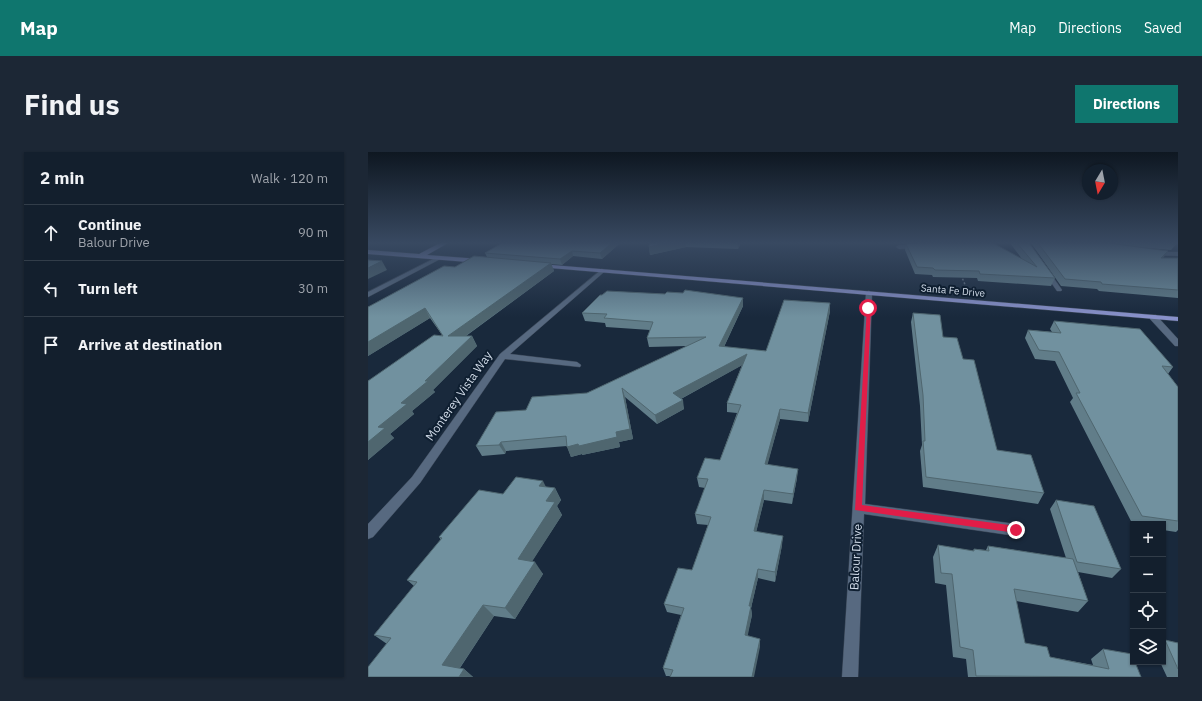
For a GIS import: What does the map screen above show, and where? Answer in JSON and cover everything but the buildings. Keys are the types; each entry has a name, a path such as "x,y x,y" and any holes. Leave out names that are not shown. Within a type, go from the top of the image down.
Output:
{"main road":[{"name":"Santa Fe Drive","path":"561,268 1178,319"}],"street":[{"path":"368,295 420,268"},
{"path":"1043,268 1059,290"},
{"name":"Monterey Vista Way","path":"368,533 416,480 503,356 602,271"},
{"name":"Balour Drive","path":"850,677 869,293"},
{"path":"1153,317 1178,344"},
{"path":"503,356 576,365"},
{"path":"858,508 1016,530"}],"path":[{"path":"960,270 966,287"}],"route":[{"path":"868,308 858,508 1016,530"}]}
